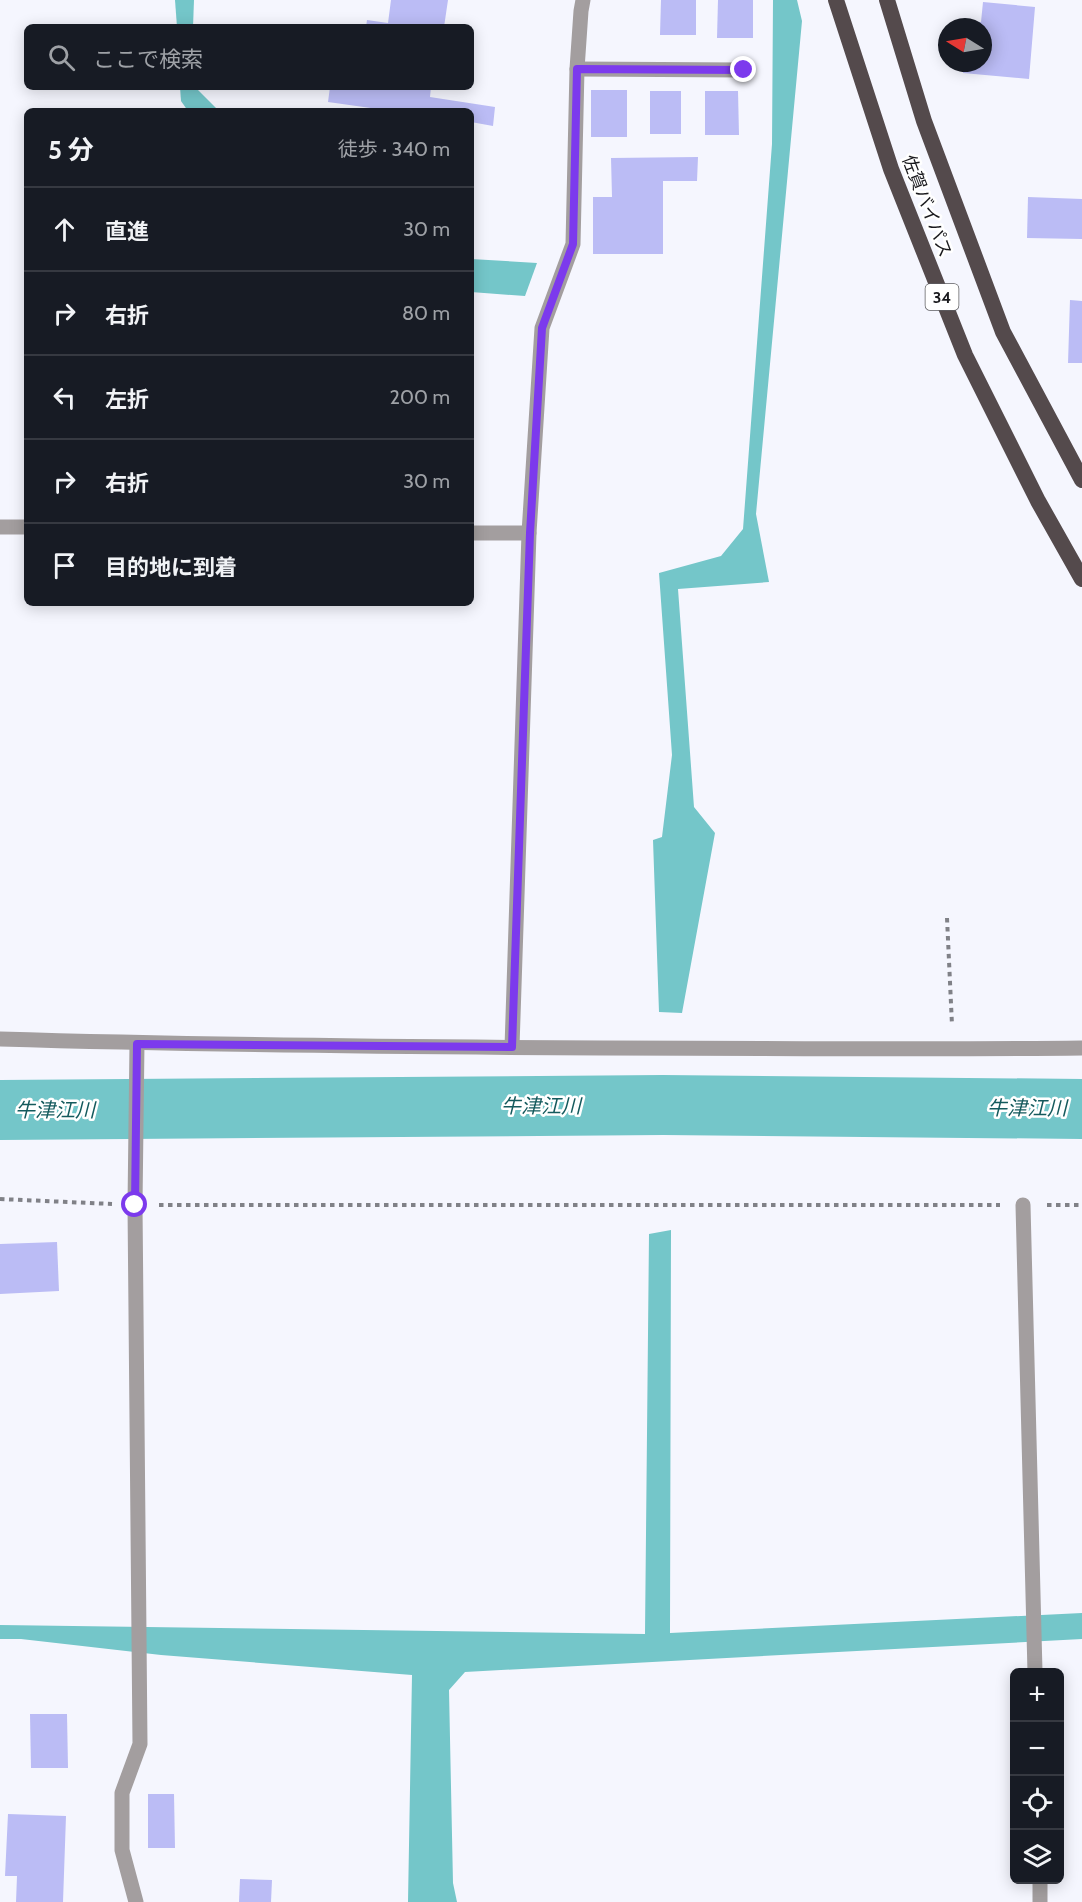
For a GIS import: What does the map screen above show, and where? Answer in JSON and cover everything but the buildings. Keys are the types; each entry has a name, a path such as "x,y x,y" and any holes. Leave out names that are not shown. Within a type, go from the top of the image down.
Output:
{"highway":[{"name":"佐賀バイパス","path":"836,0 891,169 965,355 1038,501 1082,579"},
{"name":"佐賀バイパス","path":"887,0 924,121 1003,333 1082,480"}],"street":[{"path":"512,1047 530,533 542,328 573,244 577,69 583,0"},
{"path":"577,69 744,70"},
{"path":"0,527 24,527"},
{"path":"474,532 530,533"},
{"path":"0,1039 137,1044 1082,1048"},
{"path":"136,1902 122,1850 122,1793 140,1744 135,1205 137,1044"},
{"path":"1023,1205 1035,1668"},
{"path":"1040,1884 1040,1902"}],"path":[{"path":"947,918 953,1049"},
{"path":"0,1199 135,1205 1082,1205"}],"water":[{"path":"175,0 194,0 193,24 177,24"},
{"path":"773,0 797,0 802,21 756,514 769,582 678,589 694,807 715,833 682,1013 659,1012 653,840 662,837 672,755 659,573 721,556 743,529 772,144"},
{"path":"180,90 198,90 216,108 186,108 181,101"},
{"path":"474,259 537,263 525,296 474,292"},
{"path":"671,1230 670,1633 1082,1613 1082,1639 465,1672 449,1690 453,1883 457,1902 408,1902 412,1675 161,1655 21,1639 0,1639 0,1625 645,1634 649,1234"}],"waterway":[{"name":"牛津江川","path":"0,1110 663,1105 1082,1109"}],"route":[{"path":"135,1205 137,1044 512,1047 530,533 542,328 573,244 577,69 744,70"}]}
